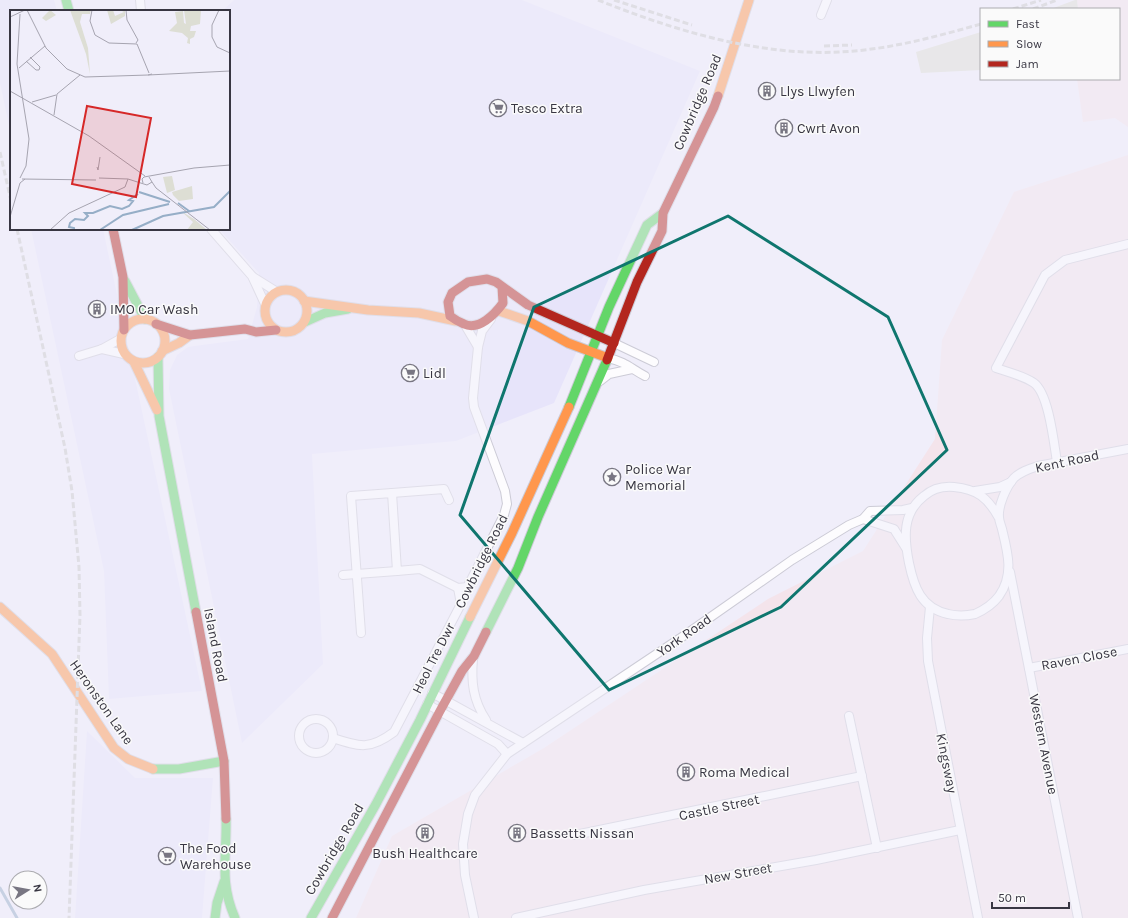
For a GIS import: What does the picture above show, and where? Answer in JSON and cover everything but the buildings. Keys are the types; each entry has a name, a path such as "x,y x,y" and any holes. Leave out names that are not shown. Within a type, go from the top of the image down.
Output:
{"main road":[{"path":"66,0 69,10"},
{"name":"Cowbridge Road","path":"332,918 440,711 462,671 474,656 518,568 538,517 599,382 637,282 662,231 663,212 714,107 749,0"},
{"name":"Cowbridge Road","path":"311,918 376,804 512,533 569,407 591,352 647,225 663,212"},
{"path":"113,230 123,278 124,330 120,339 124,354 134,362 159,416"},
{"path":"123,278 144,319"},
{"path":"418,312 436,307 448,299 456,290 478,279 494,280 528,305 614,343"},
{"path":"245,329 256,320 272,295 277,292 288,290 294,292 304,300 338,304 356,308 418,312 456,321 465,325 476,325 496,313 503,303 502,287"},
{"path":"448,299 450,316 456,321"},
{"path":"304,300 307,314 305,322"},
{"path":"265,307 270,325 276,330"},
{"path":"124,330 135,321 144,319 190,335 245,329 256,332 276,330 288,332 295,330 305,322 325,313 356,308"},
{"path":"496,313 528,321 568,343 608,358"},
{"path":"156,324 164,335 165,342 160,354 159,416"},
{"path":"134,362 150,362 190,335"},
{"name":"Island Road","path":"159,416 224,761 226,823 224,882"},
{"name":"Heronston Lane","path":"0,607 52,654 114,748 124,757 145,768 155,770 179,769 224,761"},
{"path":"215,918 216,903 224,882"},
{"path":"224,882 234,918"}],"street":[{"path":"140,0 141,10"},
{"path":"821,15 827,0"},
{"path":"212,230 252,276 277,292"},
{"path":"1057,462 1041,392 1034,383 996,368 1045,275 1065,260 1128,244"},
{"path":"252,276 265,307"},
{"path":"343,575 420,569 458,588 467,587 504,515 507,504 505,491 474,407 478,347 482,331 496,313"},
{"path":"465,325 478,347"},
{"path":"79,356 102,349 120,339"},
{"path":"614,343 654,362"},
{"path":"102,349 124,354"},
{"path":"608,358 626,363 632,369 645,376"},
{"path":"599,382 609,374 632,369"},
{"name":"Kent Road","path":"975,491 1000,487 1011,482 1024,471 1057,462 1128,449"},
{"name":"Kent Road","path":"999,518 1001,504 1011,482"},
{"path":"950,486 975,491 984,496 991,504 999,518 1010,569 1007,581 995,600 974,614 953,615 940,612 930,607 921,599 916,590 906,549 905,533 907,520 912,508 928,493 939,488 950,486"},
{"path":"361,633 351,496 444,489 449,500"},
{"path":"392,493 397,571"},
{"name":"York Road","path":"474,918 465,875 463,844 468,814 475,795 507,754 685,635 792,560 849,525 863,519 870,511 903,510 912,508"},
{"path":"863,519 894,529 906,549"},
{"name":"Western Avenue","path":"1010,569 1078,918"},
{"name":"Heol Tre Dwr","path":"333,738 356,745 367,745 375,744 394,732 461,604 458,588"},
{"name":"Kingsway","path":"930,607 927,638 928,660 978,918"},
{"name":"Raven Close","path":"1029,668 1128,649"},
{"path":"474,656 472,687 479,710 486,721"},
{"path":"432,692 523,743"},
{"path":"427,704 498,744 507,754"},
{"path":"849,716 877,848"},
{"path":"309,720 321,720 330,726 333,738 326,750 314,753 305,749 301,744 299,733 301,727 309,720"},
{"name":"Castle Street","path":"575,835 862,776"},
{"name":"New Street","path":"516,918 644,890 877,848 960,830"}],"highlighted area":[{"path":"728,216 888,317 947,450 781,607 609,690 460,515 534,307"}],"shaded area":[{"path":"0,0 54,0 57,10 10,10 10,130 0,83"},
{"path":"234,0 522,0 700,71 554,403 456,441 312,454 323,664 242,743 169,389 170,370 177,355 188,347 248,339 257,307 259,273 220,230 230,230 230,10 223,10"},
{"path":"1075,0 1077,0 1078,8 1054,8"},
{"path":"1077,0 1128,0 1128,127 1115,118 1083,122 1077,80 1120,80 1120,8 1078,8"},
{"path":"980,32 980,70 921,73 916,52"},
{"path":"1128,155 1128,918 356,918 392,836 544,748 768,599 863,551 935,439 942,340 1014,192"},
{"path":"31,230 103,230 202,691 109,699 104,571"},
{"path":"87,731 135,778 213,778 202,918 75,918"}],"waterway":[{"path":"0,888 17,918"}],"railway":[{"path":"598,0 686,31 716,39 777,50 808,52 839,52 875,49 929,38 980,24"},
{"path":"614,0 692,25"},
{"path":"1016,8 1041,0"},
{"path":"1036,8 1057,0"},
{"path":"824,46 852,45"},
{"path":"0,152 10,197"},
{"path":"17,230 65,448 72,491 79,567 80,615 69,918"}],"traffic: fast":[{"path":"66,0 69,10"},
{"path":"569,407 609,307 647,225 663,213"},
{"path":"125,281 145,319"},
{"path":"305,322 325,313 348,309"},
{"path":"158,357 159,416 196,612"},
{"path":"486,632 518,568 538,517 607,360"},
{"path":"311,918 376,804 420,720 470,617"},
{"path":"153,769 179,769 224,761"},
{"path":"226,819 225,881 230,905 235,918"},
{"path":"215,918 217,903 224,882"}],"traffic: slow":[{"path":"718,96 749,0"},
{"path":"282,290 290,290 301,296 307,307 307,311 307,315 301,326 290,332 282,332 271,326 265,315 265,307 271,296 282,290"},
{"path":"304,301 368,310 419,313 456,321"},
{"path":"499,311 528,321 568,343 608,358"},
{"path":"143,319 155,323 161,329 165,341 161,353 155,359 143,363 131,359 125,353 121,341 125,329 131,323 143,319"},
{"path":"162,351 179,343 190,335"},
{"path":"134,362 157,410"},
{"path":"470,617 512,533 569,407"},
{"path":"0,607 52,654 114,748 128,759 153,769"}],"traffic: jam":[{"path":"607,360 637,282 662,231 663,213 718,96"},
{"path":"113,230 123,277 124,330"},
{"path":"502,287 503,303 496,312 481,323 470,326 450,316 448,302 452,293 468,282 487,279 496,282 528,305 614,343"},
{"path":"156,324 190,335 245,329 256,332 276,330"},
{"path":"196,612 224,761 226,819"},
{"path":"332,918 440,711 462,671 474,656 486,632"}],"place":[{"name":"Llys Llwyfen","path":"767,91"},
{"name":"Tesco Extra","path":"498,108"},
{"name":"Cwrt Avon","path":"784,128"},
{"name":"IMO Car Wash","path":"97,309"},
{"name":"Lidl","path":"410,373"},
{"name":"Police War Memorial","path":"612,477"},
{"name":"Roma Medical","path":"686,772"},
{"name":"Bush Healthcare","path":"425,833"},
{"name":"Bassetts Nissan","path":"517,833"},
{"name":"The Food Warehouse","path":"167,856"}]}
